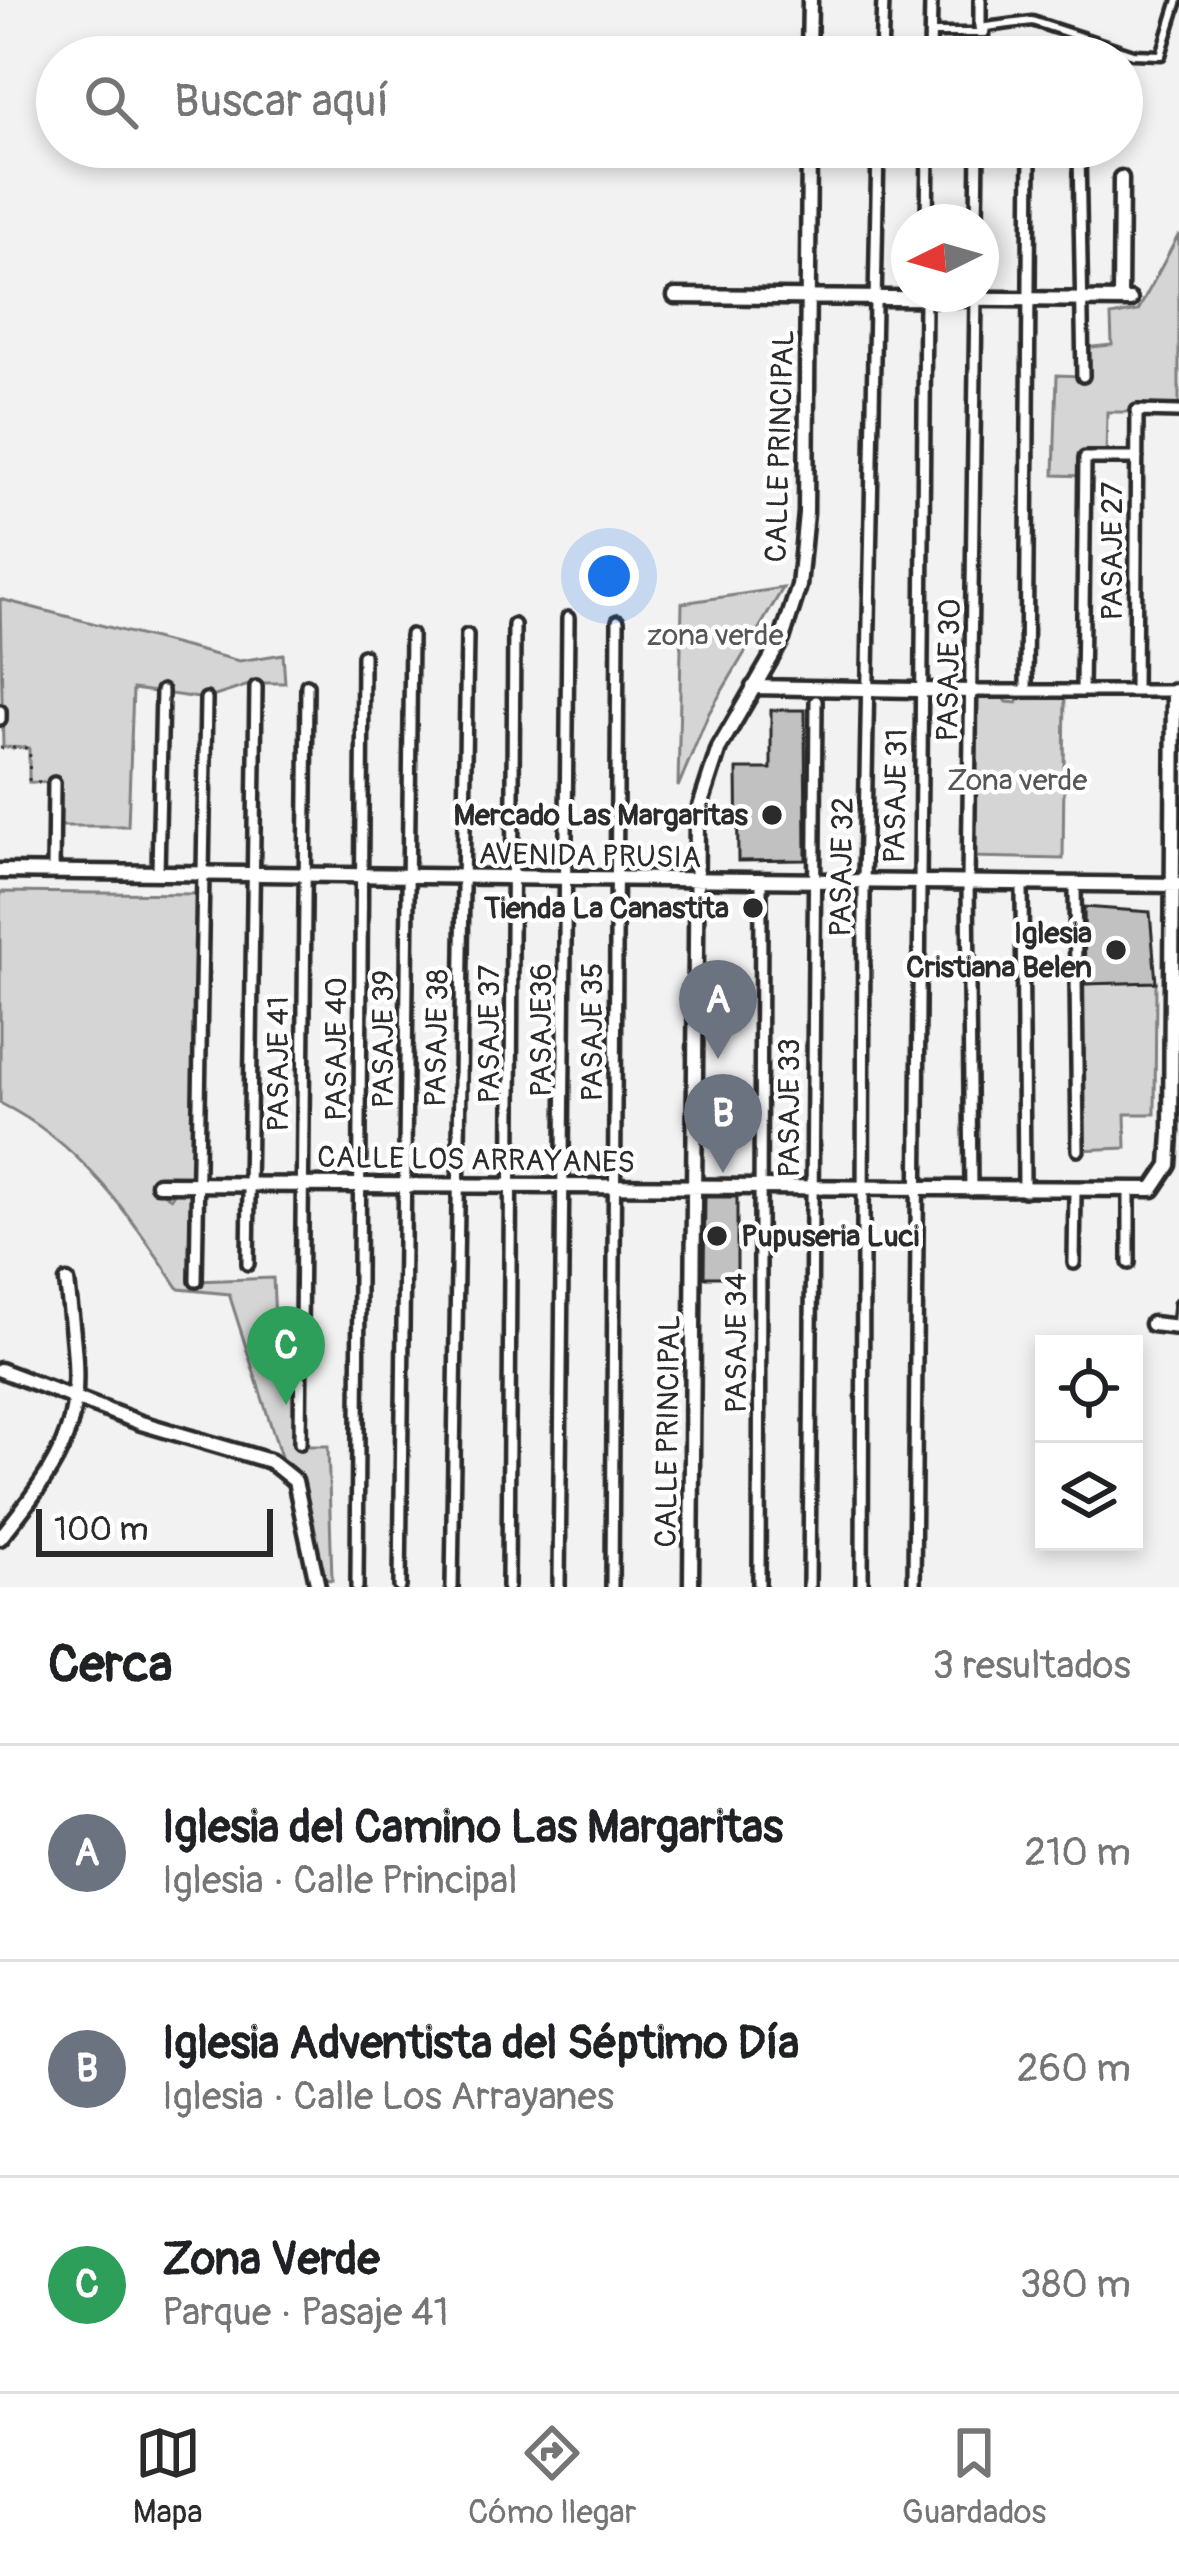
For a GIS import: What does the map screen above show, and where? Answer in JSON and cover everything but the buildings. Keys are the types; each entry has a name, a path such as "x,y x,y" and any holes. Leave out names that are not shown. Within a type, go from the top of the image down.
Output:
{"street":[{"path":"809,36 810,0"},
{"path":"882,36 883,0"},
{"path":"930,33 931,0"},
{"path":"980,0 980,27"},
{"name":"CALLE PRINCIPAL","path":"691,1587 697,816 719,748 782,638 799,586 806,513 809,168"},
{"name":"PASAJE 32","path":"862,1587 864,883 877,168"},
{"path":"927,204 928,168"},
{"path":"977,204 978,168"},
{"path":"1026,691 1030,168"},
{"path":"1079,168 1083,376"},
{"path":"999,298 1125,300 1121,178"},
{"path":"675,296 891,297"},
{"name":"PASAJE 31","path":"914,1587 925,312"},
{"name":"PASAJE 30","path":"971,1190 968,884 976,312"},
{"name":"PASAJE 27","path":"1135,691 1137,412 1179,412"},
{"path":"1082,691 1084,458 1137,458"},
{"name":"PASAJE36","path":"559,1587 568,618"},
{"name":"PASAJE 35","path":"612,1587 618,621"},
{"name":"PASAJE 37","path":"508,1587 514,625"},
{"name":"PASAJE 38","path":"452,1587 466,634"},
{"name":"PASAJE 39","path":"400,1587 412,635"},
{"name":"PASAJE 40","path":"357,1587 362,655"},
{"name":"PASAJE 41","path":"300,1443 307,685"},
{"path":"248,1264 256,687"},
{"path":"753,687 1176,691 1176,1097"},
{"path":"158,874 162,691"},
{"path":"196,1281 206,700"},
{"name":"PASAJE 33","path":"809,1587 816,701"},
{"path":"53,872 54,783"},
{"name":"AVENIDA PRUSIA","path":"0,871 1176,884"},
{"name":"PASAJE 34","path":"759,1587 761,883"},
{"path":"1022,885 1024,1191"},
{"path":"1075,886 1078,1150"},
{"name":"CALLE LOS ARRAYANES","path":"158,1184 359,1182 1129,1192 1153,1189 1169,1165 1176,1097"},
{"path":"1074,1263 1075,1192"},
{"path":"1129,1192 1129,1263"},
{"path":"0,1538 44,1485 62,1452 79,1398 67,1282"},
{"path":"1152,1324 1178,1326"},
{"path":"0,1370 141,1423 270,1461 287,1472 295,1480 318,1587"}],"lane":[{"path":"1143,54 1161,55 1178,0"},
{"path":"930,33 985,33 986,27 1032,21 1078,36"},
{"path":"1178,1326 1179,1303"}],"path":[{"path":"0,748 30,748 28,782 54,783"}],"green space":[{"path":"1179,234 1179,412 1107,412 1106,458 1085,458 1084,476 1054,475 1057,375 1082,376 1082,348 1112,345 1111,316 1138,311"},
{"name":"zona verde","path":"783,588 709,713 678,787 682,603"},
{"path":"0,599 239,661 283,654 285,683 255,683 206,699 133,689 128,826 54,826 54,783 29,782 29,748 3,747"},
{"name":"Zona verde","path":"973,691 1001,693 1007,702 1017,703 1022,694 1065,691 1063,859 969,857"},
{"path":"0,892 197,894 193,1176 158,1179 158,1190 171,1198 176,1191 195,1190 194,1288 196,1281 273,1278 277,1362 306,1363 308,1446 328,1446 332,1580 324,1579 302,1480 282,1460 229,1294 179,1289 80,1160 29,1119 0,1103"},
{"path":"1156,982 1155,1114 1125,1114 1126,1148 1078,1150 1077,984"}],"place":[{"name":"Mercado Las Margaritas","path":"772,815"},
{"name":"Tienda La Canastita","path":"753,908"},
{"name":"Iglesia Cristiana Belen","path":"1116,950"},
{"name":"Iglesia del Camino Las Margaritas","path":"718,1059"},
{"name":"Iglesia Adventista del Séptimo Día","path":"723,1173"},
{"name":"Pupuseria Luci","path":"717,1236"},
{"name":"Zona Verde","path":"286,1405"}]}
